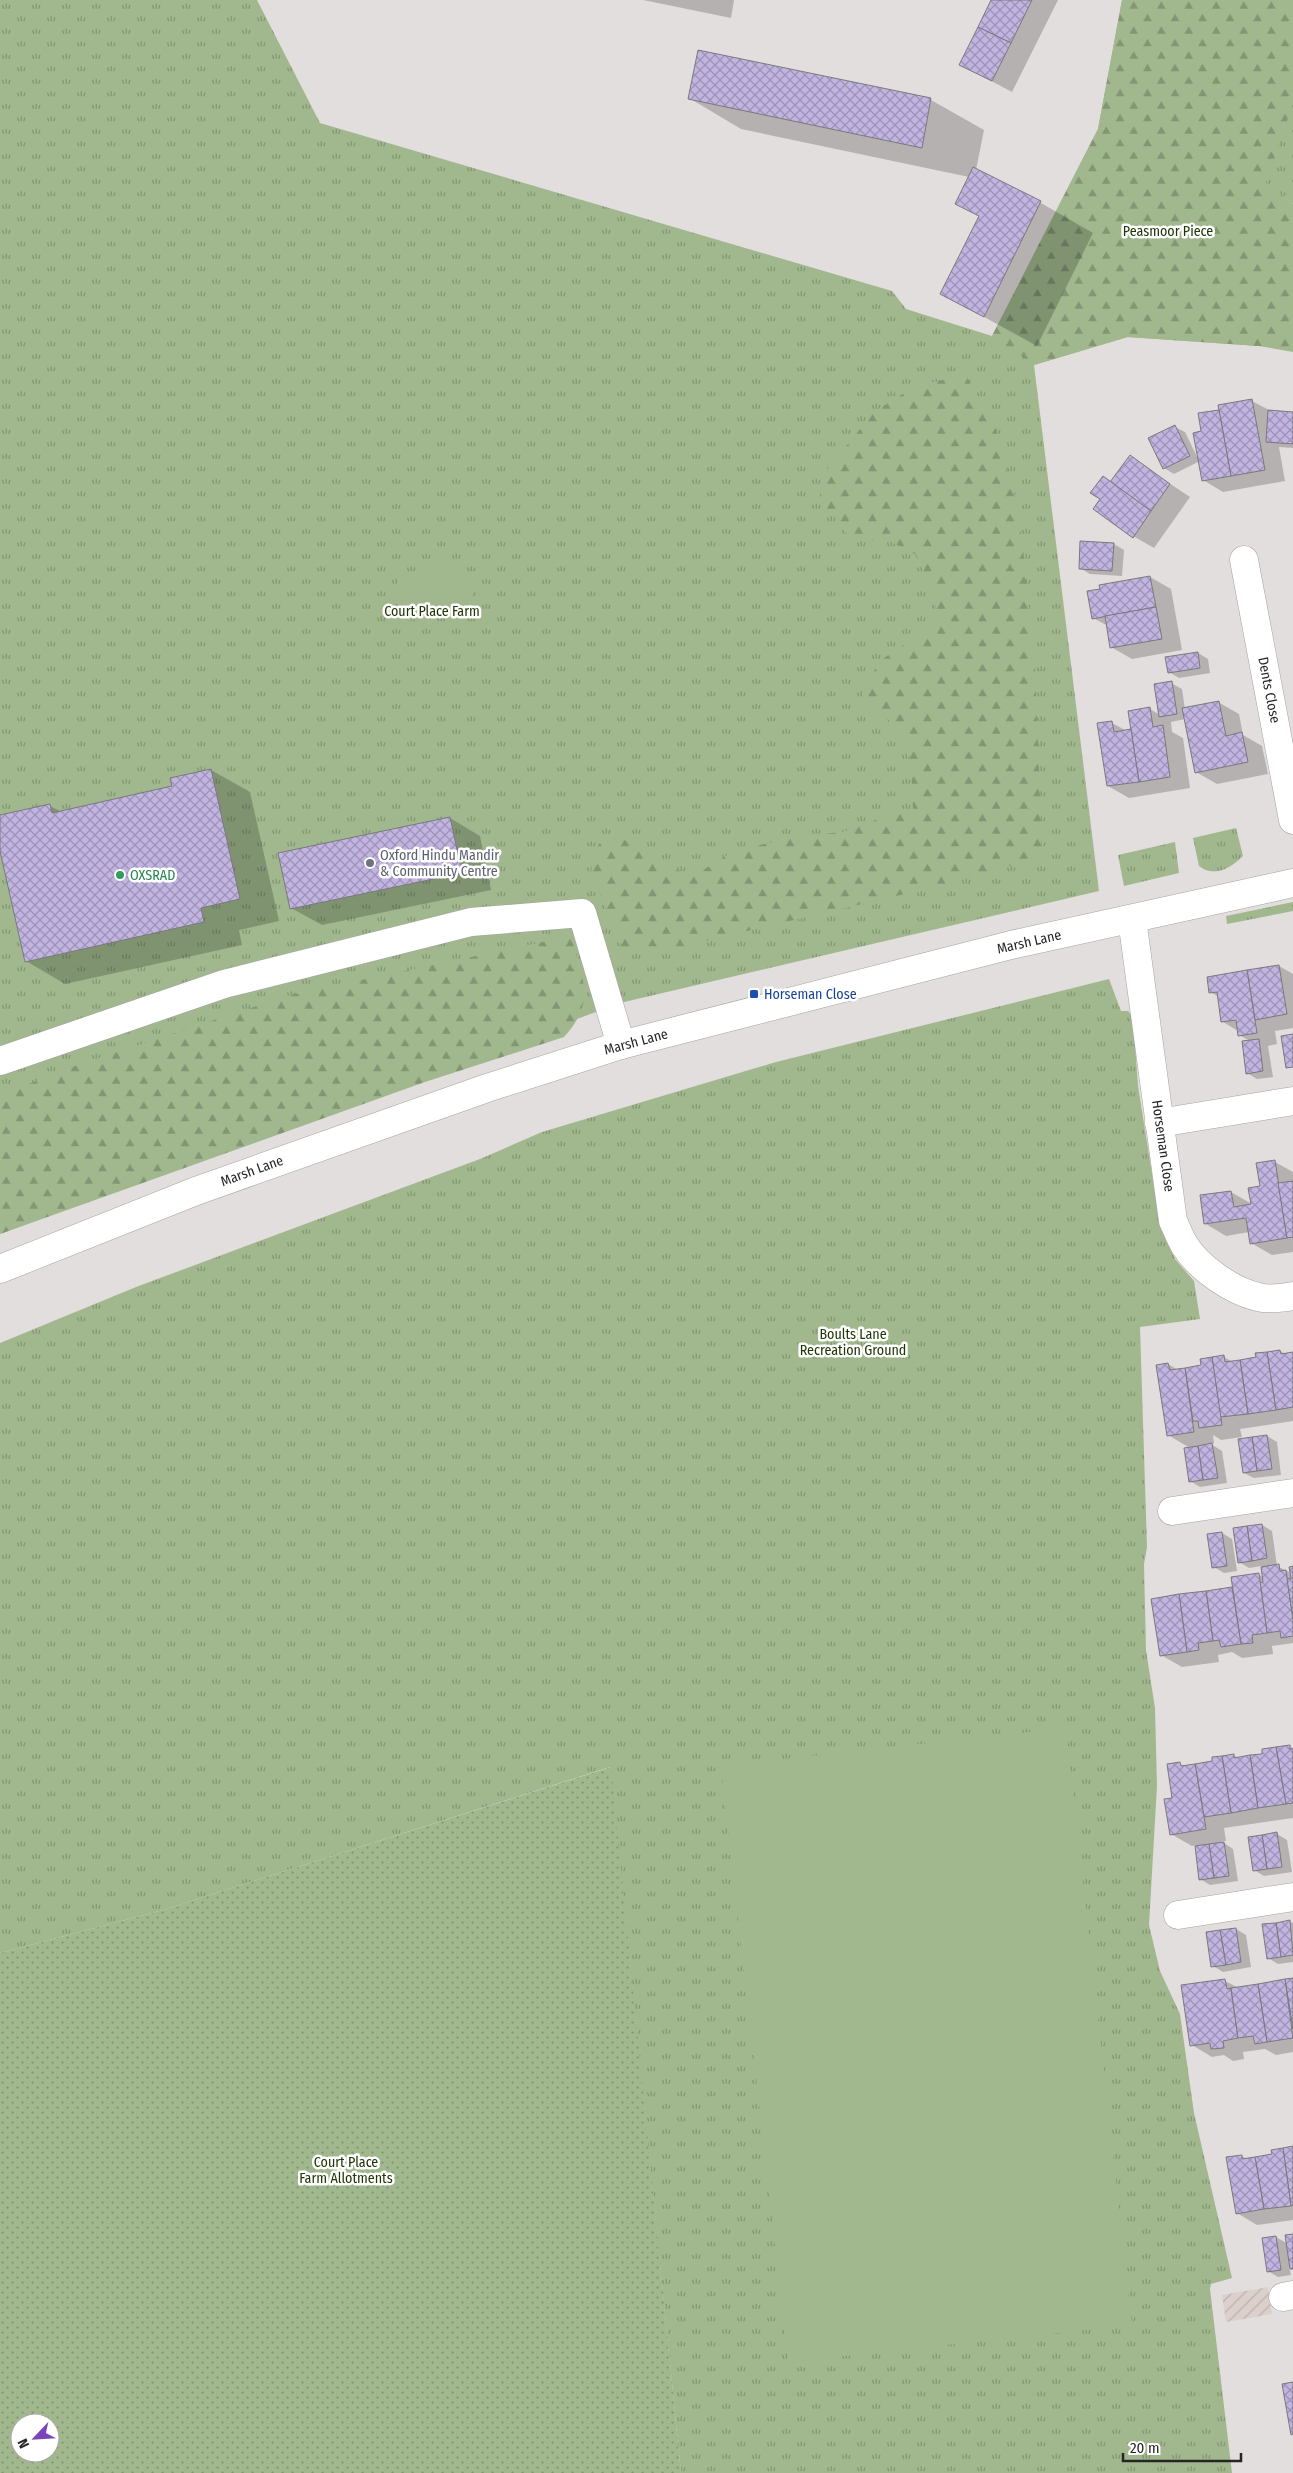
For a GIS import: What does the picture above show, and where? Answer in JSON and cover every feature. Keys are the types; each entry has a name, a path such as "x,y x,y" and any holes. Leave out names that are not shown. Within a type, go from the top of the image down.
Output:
{"main road":[{"name":"Dents Close","path":"1244,560 1293,820"},
{"name":"Marsh Lane","path":"0,1269 196,1191 487,1088 621,1045 1011,945 1293,883"},
{"path":"0,1060 224,984 471,922 582,913 621,1045"},
{"name":"Horseman Close","path":"1132,919 1173,1221 1185,1246 1201,1264 1240,1290 1258,1297 1276,1298 1293,1296"},
{"path":"1159,1123 1293,1101"},
{"path":"1172,1511 1293,1493"},
{"path":"1178,1915 1293,1897"}],"shaded area":[{"path":"1268,2287 1272,2314 1226,2322 1222,2295"}],"green space":[{"name":"Court Place Farm","path":"0,0 257,0 320,123 892,291 906,309 992,336 1098,129 1122,0 1293,0 1293,204 1266,184 1259,346 1127,337 1034,365 1099,891 620,1003 0,1234"},
{"name":"Peasmoor Piece","path":"1122,0 1293,0 1293,103 1266,183 1293,204 1293,352 1259,346 1128,337 1034,365 992,336 1098,129"},
{"path":"966,375 996,430 1019,511 1035,665 1042,857 926,889 679,947 625,953 591,868 597,848 606,839 612,837 623,839 646,857 677,870 688,877 695,875 734,851 799,836 842,832 884,817 913,812 911,761 899,726 864,705 862,689 881,660 923,632 934,621 937,612 932,589 915,554 887,540 859,540 845,532 839,517 829,511 820,497 821,477 874,412 915,386"},
{"path":"463,559 475,603 408,621 396,576"},
{"path":"1236,828 1243,856 1228,868 1222,870 1205,870 1199,866 1193,838"},
{"path":"1175,842 1179,873 1124,886 1118,855"},
{"path":"1293,902 1293,911 1227,924 1226,916"},
{"path":"571,936 582,977 584,1000 581,1012 564,1037 425,1082 0,1234 0,1095 75,1066 290,995"},
{"name":"Boults Lane Recreation Ground","path":"1109,979 1121,1011 1128,1011 1133,1017 1138,1086 1160,1224 1175,1259 1194,1281 1200,1319 1140,1327 1147,1547 1144,1564 1146,1650 1155,1708 1157,1786 1149,1925 1160,1971 1180,2014 1194,2113 1232,2278 1211,2284 1210,2289 1232,2473 681,2473 610,1767 163,1910 0,1953 0,1343 136,1287 480,1159 542,1132 776,1062"},
{"path":"1066,1728 1132,2325 788,2362 721,1766"},
{"name":"Court Place Farm Allotments","path":"611,1767 681,2473 0,2473 0,1953 163,1910"}],"building":[{"path":"991,0 1032,0 1011,43 978,27"},
{"path":"978,27 1011,43 992,81 959,65"},
{"path":"698,50 931,98 922,148 688,99"},
{"path":"973,167 1041,201 984,317 940,294 979,216 955,204"},
{"path":"1252,399 1265,470 1231,476 1218,405"},
{"path":"1219,410 1231,476 1202,481 1193,433 1201,431 1198,413"},
{"path":"1268,410 1293,412 1293,444 1266,442"},
{"path":"1175,425 1190,456 1163,469 1148,438"},
{"path":"1130,455 1170,484 1151,511 1110,482"},
{"path":"1103,476 1151,511 1133,538 1093,509 1100,499 1090,493"},
{"path":"1080,541 1114,543 1112,571 1079,569"},
{"path":"1150,576 1156,607 1092,619 1087,591 1100,589 1099,585"},
{"path":"1156,607 1162,639 1110,648 1105,616"},
{"path":"1198,652 1200,668 1168,673 1165,657"},
{"path":"1172,681 1177,714 1159,717 1154,684"},
{"path":"1219,701 1226,736 1242,732 1248,762 1195,773 1182,708"},
{"path":"1150,707 1153,727 1163,725 1170,777 1139,782 1128,711"},
{"path":"1112,721 1114,732 1131,729 1139,782 1107,786 1097,723"},
{"name":"OXSRAD","path":"211,769 240,899 201,908 204,922 25,962 0,851 0,815 50,804 52,813 172,786 170,778"},
{"name":"Oxford Hindu Mandir & Community Centre","path":"450,817 462,873 290,909 278,853"},
{"path":"1279,965 1287,1014 1255,1020 1247,970"},
{"path":"1247,970 1257,1033 1238,1036 1236,1020 1221,1022 1217,992 1209,993 1207,977"},
{"path":"1293,1034 1293,1067 1286,1068 1281,1036"},
{"path":"1259,1039 1263,1071 1246,1074 1242,1041"},
{"path":"1275,1160 1287,1238 1250,1244 1246,1218 1204,1224 1200,1195 1231,1191 1234,1207 1251,1204 1248,1188 1260,1186 1256,1163"},
{"path":"1293,1181 1293,1237 1287,1238 1278,1183"},
{"path":"1280,1350 1281,1354 1293,1352 1293,1407 1276,1410 1267,1352"},
{"path":"1267,1352 1276,1410 1248,1414 1240,1360 1256,1357 1255,1353"},
{"path":"1224,1355 1225,1362 1240,1360 1248,1414 1220,1417 1212,1357"},
{"path":"1212,1357 1222,1425 1199,1428 1198,1421 1193,1421 1185,1368 1201,1365 1200,1359"},
{"path":"1168,1363 1170,1370 1185,1368 1194,1432 1167,1436 1156,1365"},
{"path":"1267,1435 1272,1469 1257,1471 1252,1437"},
{"path":"1252,1437 1257,1471 1243,1473 1238,1439"},
{"path":"1212,1443 1218,1478 1203,1480 1198,1446"},
{"path":"1198,1446 1203,1480 1189,1482 1184,1448"},
{"path":"1262,1524 1267,1558 1252,1561 1247,1526"},
{"path":"1247,1526 1252,1561 1238,1563 1233,1528"},
{"path":"1222,1532 1227,1566 1212,1568 1207,1534"},
{"path":"1279,1564 1280,1571 1286,1570 1293,1619 1293,1636 1281,1638 1280,1631 1267,1633 1260,1583 1263,1582 1261,1567"},
{"path":"1293,1566 1293,1619 1287,1579 1291,1578 1289,1567"},
{"path":"1259,1573 1267,1633 1252,1635 1253,1643 1241,1644 1231,1577"},
{"path":"1232,1587 1241,1644 1221,1647 1219,1640 1213,1641 1206,1591"},
{"path":"1206,1591 1213,1641 1198,1643 1199,1650 1187,1652 1179,1594"},
{"path":"1179,1594 1187,1652 1160,1656 1151,1599"},
{"path":"1290,1745 1290,1749 1293,1749 1293,1803 1286,1804 1276,1747"},
{"path":"1276,1747 1286,1804 1258,1808 1250,1755 1262,1754 1262,1749"},
{"path":"1234,1754 1234,1758 1250,1755 1258,1808 1231,1813 1222,1756"},
{"path":"1222,1756 1231,1813 1204,1817 1195,1764 1212,1761 1212,1757"},
{"path":"1180,1762 1181,1766 1195,1764 1206,1829 1170,1835 1164,1799 1172,1798 1167,1764"},
{"path":"1277,1832 1282,1867 1267,1869 1262,1835"},
{"path":"1262,1835 1267,1869 1253,1871 1248,1837"},
{"path":"1224,1842 1229,1876 1214,1878 1209,1844"},
{"path":"1209,1844 1214,1878 1199,1880 1195,1846"},
{"path":"1290,1920 1293,1955 1281,1957 1276,1923"},
{"path":"1276,1923 1281,1957 1267,1959 1262,1924"},
{"path":"1236,1928 1241,1962 1226,1965 1220,1930"},
{"path":"1220,1930 1226,1965 1211,1967 1206,1932"},
{"path":"1293,1978 1293,2029 1285,1979"},
{"path":"1225,1979 1227,1989 1231,1988 1238,2038 1223,2041 1224,2048 1211,2049 1210,2043 1190,2046 1181,1985"},
{"path":"1285,1979 1293,2038 1267,2042 1258,1984"},
{"path":"1258,1984 1267,2042 1255,2044 1253,2036 1238,2038 1231,1988"},
{"path":"1293,2146 1293,2205 1291,2206 1283,2148"},
{"path":"1283,2148 1291,2206 1264,2209 1255,2157 1272,2154 1271,2150"},
{"path":"1242,2155 1242,2159 1255,2157 1264,2209 1236,2214 1226,2157"},
{"path":"1293,2234 1293,2269 1290,2269 1285,2235"},
{"path":"1276,2236 1281,2270 1267,2272 1262,2238"},
{"path":"1293,2382 1293,2434 1291,2435 1282,2384"}],"place":[{"name":"Oxford Hindu Mandir & Community Centre","path":"370,863"},
{"name":"OXSRAD","path":"120,875"},
{"name":"Horseman Close","path":"754,994"}]}
